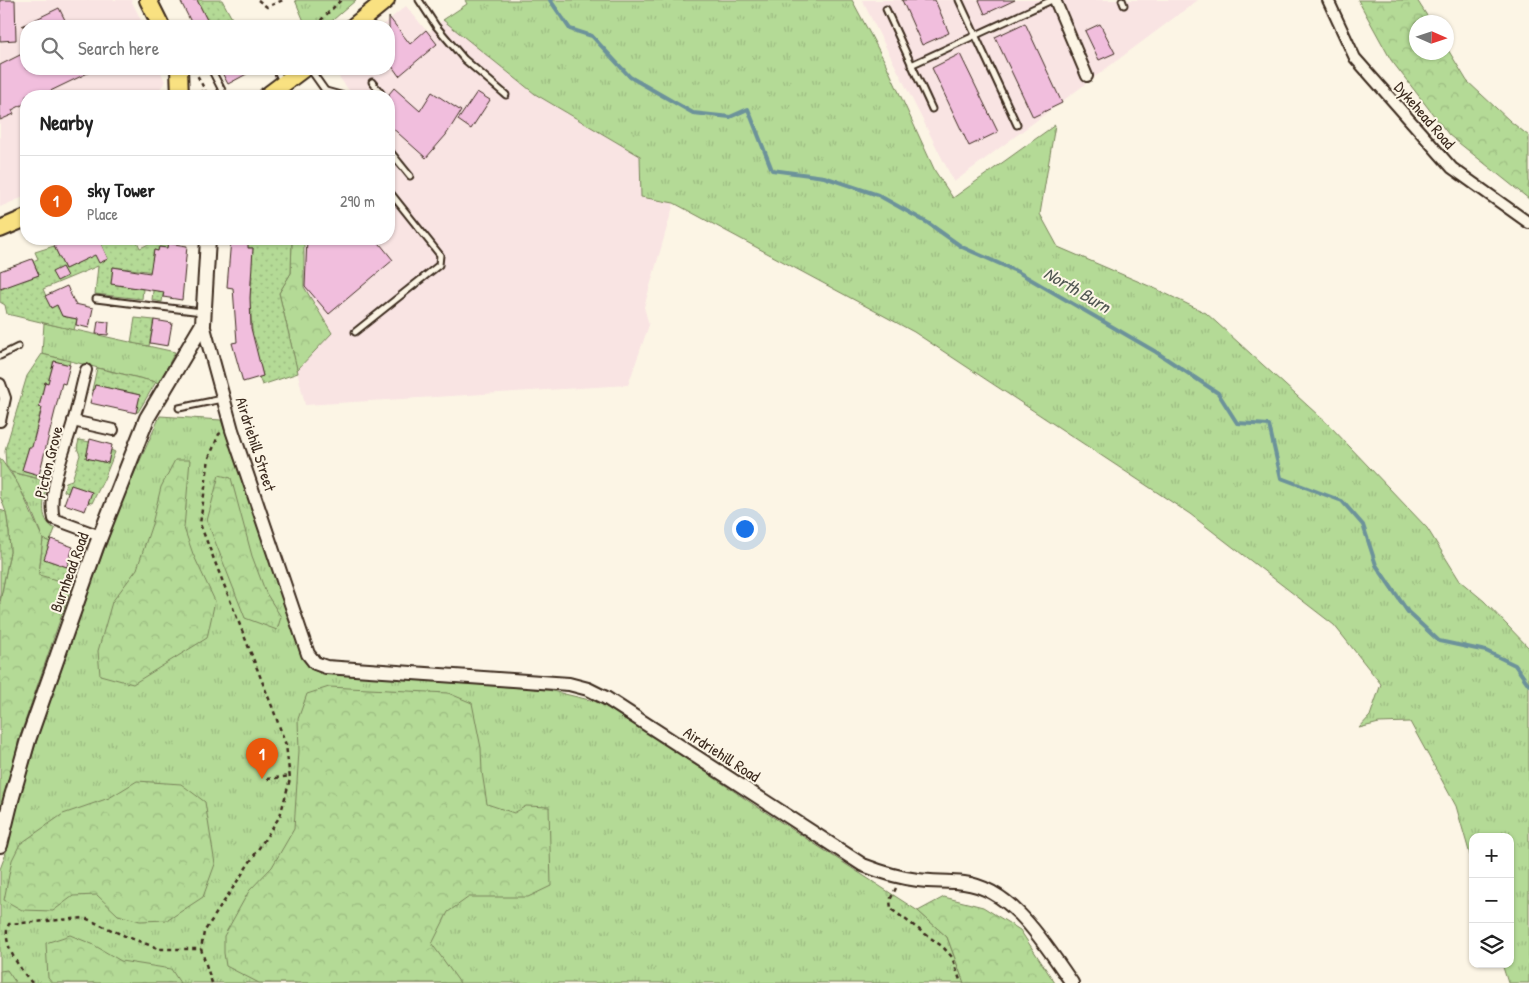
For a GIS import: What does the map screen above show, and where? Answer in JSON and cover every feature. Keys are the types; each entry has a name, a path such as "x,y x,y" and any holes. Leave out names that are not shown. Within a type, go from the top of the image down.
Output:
{"main road":[{"path":"148,0 158,20"},
{"path":"361,20 386,0"},
{"path":"181,90 183,75"},
{"path":"275,90 295,75"},
{"path":"0,229 20,221"},
{"name":"Airdriehill Street","path":"202,318 208,245"},
{"name":"Burnhead Road","path":"0,845 10,800 28,740 100,536 147,418 202,318"}],"street":[{"path":"1053,0 1087,76"},
{"name":"Dykehead Road","path":"1328,0 1355,58 1452,168 1529,223"},
{"name":"Airdriehill Street","path":"202,318 232,430 308,654"},
{"name":"Picton Grove","path":"86,370 53,492 51,507 54,519 100,536"},
{"path":"0,384 5,398 0,421"},
{"name":"Picton Grove","path":"73,422 114,430"},
{"name":"Airdriehill Road","path":"308,654 315,663 326,667 569,684 588,689 606,698 863,865 905,878 966,883 998,894 1031,926 1072,983"}],"lane":[{"path":"419,0 436,26 464,59 506,95"},
{"path":"959,0 1017,126"},
{"path":"911,65 1053,0"},
{"path":"886,9 932,109"},
{"path":"214,75 222,90"},
{"path":"279,75 283,84"},
{"path":"314,75 324,90"},
{"path":"372,82 379,90"},
{"path":"395,157 410,176"},
{"path":"355,332 439,265 440,256 395,199"},
{"path":"96,299 202,318"},
{"path":"0,356 18,347"},
{"path":"179,408 223,399"}],"path":[{"path":"258,0 266,7 283,0"},
{"path":"321,20 340,0"},
{"path":"190,75 204,90"},
{"path":"212,983 202,949 204,932 280,816 290,776 286,745 200,524 209,458 219,434 232,430"},
{"path":"267,778 290,776"},
{"path":"905,878 893,890 890,900 891,909 943,946 952,957 960,983"},
{"path":"32,983 10,954 4,940 4,930 9,924 85,918 160,949 202,949"}],"shaded area":[{"path":"0,0 131,0 141,20 20,20 20,75 162,75 165,82 159,90 20,90 20,199 0,207"},
{"path":"862,0 1198,0 954,182"},
{"path":"406,6 425,29 430,31 443,20 535,94 640,156 641,197 674,203 644,307 649,325 628,385 305,405 297,370 332,332 304,287 304,245 395,245 395,90 349,90 338,75 395,75 395,20 388,20"}],"green space":[{"path":"197,0 222,0 233,20 207,20"},
{"path":"295,0 356,0 333,20 303,20"},
{"path":"465,0 852,0 885,62 935,171 953,198 1055,125 1040,214 1058,247 1156,289 1206,313 1330,426 1427,528 1460,581 1484,601 1529,648 1529,983 1508,983 1503,968 1514,968 1514,833 1469,833 1469,851 1456,806 1410,722 1379,723 1359,728 1370,716 1381,684 1334,625 1190,514 914,332 674,203 641,197 640,156 535,94 443,20 467,4"},
{"path":"1358,0 1417,0 1427,15 1409,15 1409,60 1454,60 1467,81 1529,136 1529,199 1449,135 1391,60"},
{"path":"88,245 139,245 140,248 147,245 167,245 167,248 159,247 158,251 154,250 152,260 167,268 162,302 152,300 155,272 113,267 111,284 143,289 142,299 95,294 98,266 43,289 51,308 57,305 62,316 77,319 74,330 7,314 5,305 0,302 0,290 17,282 17,267 23,281 39,275 33,261 38,259 35,252 54,246 65,269 80,262"},
{"path":"246,245 292,245 291,273 279,293 298,373 262,385 259,377 263,376 254,351 258,349 254,337 250,338 252,331 250,299 252,276 246,276 252,262 253,248 245,247"},
{"path":"292,245 304,245 304,287 332,333 297,370 279,293 291,273"},
{"path":"135,318 154,320 149,346 131,343"},
{"path":"44,323 175,352 159,383 42,354"},
{"path":"42,354 70,361 69,365 54,361 49,379 60,382 59,385 45,382 39,407 52,410 40,413 33,442 41,450 29,447 22,470 37,474 36,478 11,472 6,466 5,450 27,376"},
{"path":"97,368 156,382 138,412 136,412 140,395 118,390 114,405 112,389 95,385 94,391 92,390"},
{"path":"160,416 221,420 298,643 306,660 313,669 324,674 548,690 594,701 617,712 753,804 918,911 947,937 964,983 0,983 0,869 21,793 46,710 121,503"},
{"path":"79,440 90,442 86,458 108,463 111,450 115,452 92,503 88,502 91,492 71,485 68,493 64,491 66,482 72,480 80,455 77,448"},
{"path":"0,458 18,484 43,539 39,574 72,585 18,742 0,840 0,602 10,552 6,512 0,496"},
{"path":"175,460 190,460 184,528 193,554 215,601 207,638 133,684 100,675 98,651 112,602 137,569 152,524 161,487"},
{"path":"11,472 47,481 44,514 49,525 55,529 50,542 43,539 31,509"},
{"path":"219,475 231,478 252,556 266,593 281,617 277,630 245,618 207,521"},
{"path":"0,510 6,512 10,552 0,601"},
{"path":"43,539 50,542 45,559 67,567 70,556 72,557 67,583 39,575"},
{"path":"329,687 448,693 472,703 481,748 482,772 487,804 514,813 526,806 549,807 551,886 528,897 469,897 448,912 432,944 460,983 259,983 226,966 224,936 249,891 272,867 294,829 299,751 298,719 307,694"},
{"path":"137,781 181,784 205,802 215,864 203,897 168,920 140,921 118,915 97,895 73,896 53,911 22,910 4,900 12,860 20,844 63,814 109,798"},
{"path":"944,897 983,907 1020,930 1055,983 964,983 947,937 918,911"},
{"path":"70,935 92,944 121,961 171,969 180,983 52,983 48,978 46,943"},
{"path":"7,970 16,983 0,983 0,971"}],"building":[{"path":"0,0 15,0 16,40 0,41"},
{"path":"180,0 197,0 207,20 190,20"},
{"path":"902,0 935,0 949,33 922,45"},
{"path":"979,0 1015,0 985,14"},
{"path":"59,8 65,20 34,20"},
{"path":"1025,23 1062,103 1033,117 995,37"},
{"path":"1100,24 1115,53 1099,60 1085,31"},
{"path":"395,25 410,44 426,30 437,44 399,76 395,70"},
{"path":"960,54 998,132 969,146 932,68"},
{"path":"20,55 20,75 84,75 52,90 20,90 20,106 12,110 14,114 0,120 0,65"},
{"path":"223,75 245,75 228,84"},
{"path":"394,88 420,111 432,92 461,111 446,135 426,158 395,130 395,90 392,90"},
{"path":"477,92 490,100 471,129 458,120"},
{"path":"102,245 108,259 99,263 95,255 65,269 54,246"},
{"path":"168,245 187,246 182,300 163,297 164,292 111,284 113,267 150,273 154,250 158,251 159,247 167,248"},
{"path":"230,245 248,245 248,248 253,248 250,298 251,328 263,376 243,382 232,343 237,342 233,288 227,287"},
{"path":"307,245 381,245 393,260 329,314 305,286"},
{"path":"32,259 39,275 0,289 0,271"},
{"path":"62,267 67,276 57,281 52,272"},
{"path":"67,286 75,304 93,308 89,328 76,325 77,319 62,316 57,305 51,308 45,296"},
{"path":"154,320 172,323 168,346 150,343"},
{"path":"98,321 109,322 108,335 96,334"},
{"path":"54,361 70,365 65,384 62,383 39,475 22,470 29,447 32,447 42,408 39,407 45,382 48,383"},
{"path":"95,385 140,395 136,413 90,403"},
{"path":"90,439 112,445 108,463 86,458"},
{"path":"71,485 92,492 85,511 64,504"},
{"path":"51,539 73,547 67,567 44,559"}],"waterway":[{"name":"North Burn","path":"550,0 570,29 592,36 630,77 693,113 730,117 748,109 772,170 824,177 878,195 928,223 962,247 1018,272 1156,352 1218,393 1237,423 1269,425 1281,478 1342,501 1363,525 1376,565 1408,612 1439,641 1486,651 1515,665 1529,685"}],"place":[{"name":"sky Tower","path":"262,779"}]}
